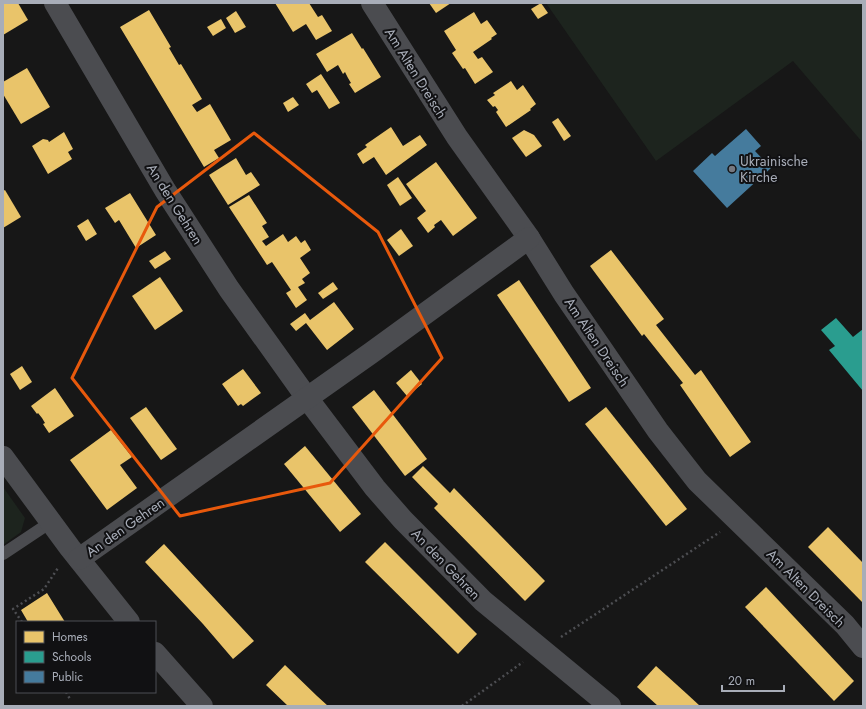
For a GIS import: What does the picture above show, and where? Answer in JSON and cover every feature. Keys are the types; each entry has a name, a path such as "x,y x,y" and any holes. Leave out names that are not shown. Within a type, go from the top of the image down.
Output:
{"street":[{"name":"An den Gehren","path":"55,3 164,190 229,289 307,398 375,488 403,520 483,601 610,706"},
{"name":"Am Alten Dreisch","path":"372,3 457,138 529,238 564,294 658,431 697,481 845,625 863,648"},
{"name":"An den Gehren","path":"75,553 307,398 529,238"},
{"path":"3,457 51,522 128,621"},
{"path":"156,653 202,706"}],"lane":[{"path":"3,554 51,522"}],"path":[{"path":"462,706 541,650 737,521"},
{"path":"21,621 13,609 44,589 75,553"},
{"path":"67,693 70,699"}],"highlighted area":[{"path":"254,133 378,232 442,358 330,483 180,516 72,378 157,207"}],"shaded area":[{"path":"546,3 863,3 863,143 793,61 656,161"},
{"path":"3,487 25,518 21,532 3,545"}],"building: Homes":[{"path":"3,3 18,3 28,20 3,35"},
{"path":"275,3 309,3 318,17 322,15 332,31 316,40 306,24 293,32"},
{"path":"429,3 451,3 436,13"},
{"path":"541,3 548,13 538,19 531,9"},
{"path":"149,10 171,47 169,48 179,65 181,64 202,99 192,105 197,112 210,104 231,140 214,150 219,158 204,167 120,27"},
{"path":"236,11 246,27 235,33 226,18"},
{"path":"474,12 481,24 487,20 497,34 473,52 478,59 482,57 493,72 475,84 465,68 463,69 452,53 456,50 444,31"},
{"path":"221,19 226,28 213,36 207,27"},
{"path":"352,33 381,77 355,93 349,84 351,83 345,72 343,74 338,65 327,72 316,54"},
{"path":"27,68 50,107 21,124 3,94 3,82"},
{"path":"321,74 340,103 329,109 317,90 312,93 306,84"},
{"path":"511,81 517,90 523,85 536,104 530,109 531,110 506,127 496,112 498,110 487,100 495,95 493,93"},
{"path":"293,97 299,105 288,112 283,103"},
{"path":"558,118 571,136 564,141 552,122"},
{"path":"391,127 403,146 420,135 427,145 386,175 374,157 363,164 357,154 367,147 365,145"},
{"path":"524,130 534,135 542,146 526,157 512,138"},
{"path":"64,132 73,149 68,152 72,159 48,174 32,146 43,139 48,140 49,142"},
{"path":"236,158 246,175 251,172 260,185 228,205 209,175"},
{"path":"436,162 477,218 453,236 441,220 434,225 435,227 428,233 417,218 426,211 406,184"},
{"path":"398,177 412,198 400,206 387,185"},
{"path":"5,190 21,217 3,228 3,191"},
{"path":"130,193 156,235 136,248 119,220 115,223 105,208"},
{"path":"249,195 267,223 262,226 269,237 262,241 266,246 283,234 288,242 296,236 301,243 305,240 311,250 300,258 310,273 302,279 305,283 298,287 307,300 296,308 286,293 291,290 272,262 267,265 229,207"},
{"path":"88,219 97,234 86,241 77,226"},
{"path":"401,229 413,246 399,256 387,240"},
{"path":"611,250 664,319 656,325 695,375 701,370 751,442 730,457 680,385 683,383 644,334 642,336 590,266"},
{"path":"165,251 171,259 155,269 149,261"},
{"path":"160,277 183,311 155,330 132,296"},
{"path":"519,280 591,388 569,402 497,295"},
{"path":"333,282 338,289 323,299 318,293"},
{"path":"334,302 354,329 327,350 306,323 296,331 290,324 305,313 310,320"},
{"path":"22,366 32,382 20,390 10,374"},
{"path":"243,369 261,393 243,406 241,404 238,406 222,384"},
{"path":"411,370 422,384 407,396 396,383"},
{"path":"55,388 74,416 49,433 43,424 45,423 42,418 31,406"},
{"path":"374,390 427,459 405,476 352,407"},
{"path":"146,407 177,449 161,460 130,418"},
{"path":"606,407 687,509 666,526 585,424"},
{"path":"111,430 132,457 120,465 137,488 107,510 70,460"},
{"path":"305,446 361,514 340,532 284,464"},
{"path":"423,466 450,493 454,488 545,581 525,601 434,508 438,504 412,477"},
{"path":"828,527 863,563 863,603 808,547"},
{"path":"385,542 477,634 458,654 365,562"},
{"path":"164,544 254,641 233,659 203,624 145,562"},
{"path":"766,587 854,681 834,701 745,607"},
{"path":"47,593 64,621 27,621 21,610"},
{"path":"285,665 328,706 288,706 266,685"},
{"path":"656,666 700,706 658,706 637,687"}],"building: Schools":[{"path":"836,318 853,337 863,329 863,391 829,350 835,346 821,330"}],"building: Public":[{"name":"Ukrainische Kirche","path":"746,129 761,146 755,151 771,168 727,208 693,171 712,153 715,156"}],"place":[{"name":"Ukrainische Kirche","path":"732,169"}]}
